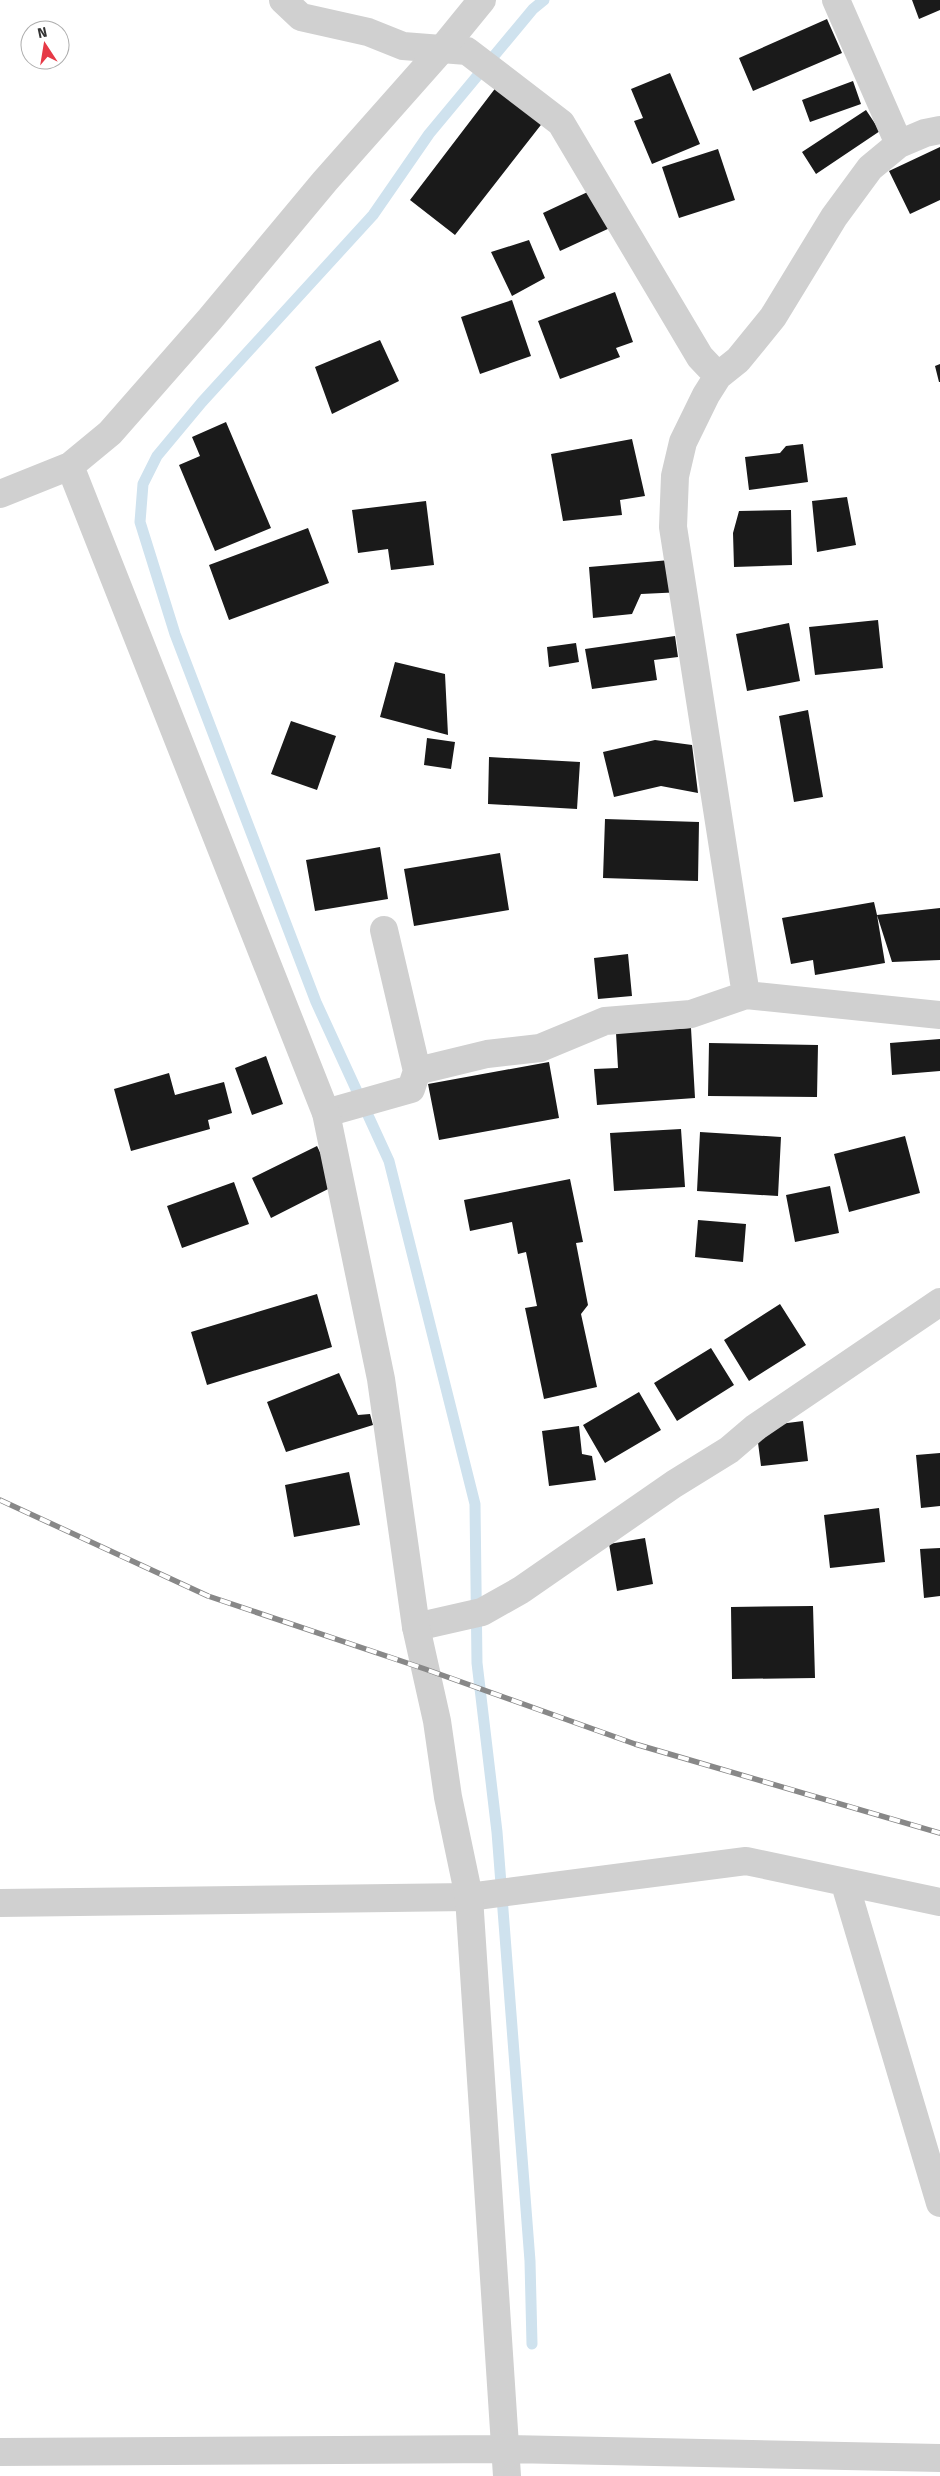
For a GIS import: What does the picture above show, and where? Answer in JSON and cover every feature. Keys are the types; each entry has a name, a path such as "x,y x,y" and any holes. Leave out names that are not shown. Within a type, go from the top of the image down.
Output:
{"street":[{"path":"283,0 301,17 368,32 403,46 467,50 561,123 700,357 718,376"},
{"path":"0,494 70,466 116,426 210,319 324,181 442,49 482,0"},
{"path":"836,0 899,144"},
{"path":"746,995 673,527 674,476 683,442 706,395 718,376 738,360 773,317 834,217 870,168 899,144 925,133 940,130"},
{"path":"70,466 326,1113 381,1379 416,1627 437,1721 448,1797 469,1897 507,2476"},
{"path":"326,1113 411,1089 417,1071 384,930"},
{"path":"417,1071 487,1054 540,1048 605,1021 691,1014 746,995 940,1015"},
{"path":"416,1627 482,1612 521,1590 674,1484 729,1450 756,1427 940,1302"},
{"path":"0,1903 469,1897 746,1861 845,1884 940,1902"},
{"path":"845,1884 940,2202"},
{"path":"0,2452 506,2448 940,2458"}],"building":[{"path":"912,0 940,0 940,10 919,19"},
{"path":"827,19 842,53 753,91 739,58"},
{"path":"670,73 700,144 652,164 634,121 643,118 631,89"},
{"path":"853,81 861,104 810,122 802,100"},
{"path":"497,86 544,121 455,235 410,200"},
{"path":"866,110 880,131 816,174 802,152"},
{"path":"940,147 940,200 910,214 889,171"},
{"path":"718,149 735,200 679,218 662,167"},
{"path":"594,189 612,227 560,251 543,213"},
{"path":"529,240 545,278 512,296 491,252"},
{"path":"615,292 633,342 616,348 620,357 560,379 538,321"},
{"path":"512,300 531,356 480,374 461,317"},
{"path":"380,340 399,381 332,414 315,367"},
{"path":"940,364 940,382 939,382 935,366"},
{"path":"226,422 271,528 215,551 179,465 200,456 192,437"},
{"path":"632,439 645,496 620,500 622,515 563,521 551,454"},
{"path":"803,444 808,482 749,490 745,457 780,453 786,446"},
{"path":"847,497 856,545 817,552 812,501"},
{"path":"426,501 434,565 391,570 388,549 358,553 352,510"},
{"path":"791,510 792,565 734,567 733,533 739,511"},
{"path":"308,528 329,583 229,620 209,565"},
{"path":"670,560 683,592 641,594 632,614 593,618 589,567"},
{"path":"878,620 883,668 815,675 809,627"},
{"path":"789,623 800,681 747,691 736,634"},
{"path":"675,636 678,657 654,660 657,680 592,689 585,649"},
{"path":"576,643 579,662 549,667 547,647"},
{"path":"395,662 445,674 448,735 380,717"},
{"path":"808,710 823,797 794,802 779,716"},
{"path":"291,721 336,736 317,790 271,774"},
{"path":"427,738 455,742 451,769 424,765"},
{"path":"655,740 692,745 698,793 661,786 614,797 603,752"},
{"path":"489,757 580,762 577,809 488,804"},
{"path":"605,819 699,822 698,881 603,878"},
{"path":"380,847 388,899 315,911 306,860"},
{"path":"500,853 509,910 414,926 404,869"},
{"path":"874,902 885,963 815,975 813,960 791,964 782,918"},
{"path":"940,908 940,960 892,962 877,915"},
{"path":"628,954 632,996 598,999 594,958"},
{"path":"691,1028 695,1098 597,1105 594,1069 618,1068 616,1033"},
{"path":"940,1039 940,1071 892,1075 890,1043"},
{"path":"709,1043 818,1045 817,1097 708,1096"},
{"path":"266,1056 283,1104 252,1115 235,1068"},
{"path":"549,1062 559,1118 439,1140 428,1084"},
{"path":"169,1073 175,1095 224,1082 232,1113 208,1120 210,1129 131,1151 114,1089"},
{"path":"681,1129 685,1187 614,1191 610,1133"},
{"path":"700,1132 781,1137 778,1196 697,1191"},
{"path":"905,1136 920,1193 849,1212 834,1154"},
{"path":"317,1146 336,1185 271,1218 252,1178"},
{"path":"570,1179 583,1242 576,1243 588,1305 581,1314 597,1387 544,1399 525,1308 537,1306 526,1252 518,1254 512,1222 470,1231 464,1200"},
{"path":"234,1182 249,1224 182,1248 167,1206"},
{"path":"830,1186 839,1233 795,1242 786,1195"},
{"path":"698,1220 746,1224 743,1262 695,1257"},
{"path":"317,1294 332,1347 207,1385 191,1332"},
{"path":"780,1304 806,1345 749,1381 724,1340"},
{"path":"711,1348 734,1385 677,1421 654,1383"},
{"path":"339,1373 358,1415 370,1414 373,1425 286,1452 267,1402"},
{"path":"639,1392 661,1430 605,1463 583,1425"},
{"path":"803,1421 808,1461 761,1466 756,1427"},
{"path":"579,1426 582,1454 592,1456 596,1480 549,1486 542,1431"},
{"path":"940,1453 940,1506 921,1508 916,1455"},
{"path":"349,1472 360,1525 294,1537 285,1485"},
{"path":"879,1508 885,1562 830,1568 824,1515"},
{"path":"645,1538 653,1584 617,1591 609,1544"},
{"path":"940,1548 940,1596 924,1598 920,1549"},
{"path":"813,1606 815,1678 732,1679 731,1607"}],"waterway":[{"path":"532,2344 530,2261 497,1832 477,1663 475,1504 389,1161 316,1002 175,634 140,522 143,484 157,456 202,402 373,215 429,134 533,9 544,0"}],"railway":[{"path":"0,1500 208,1596 425,1669 635,1744 940,1833"}]}
